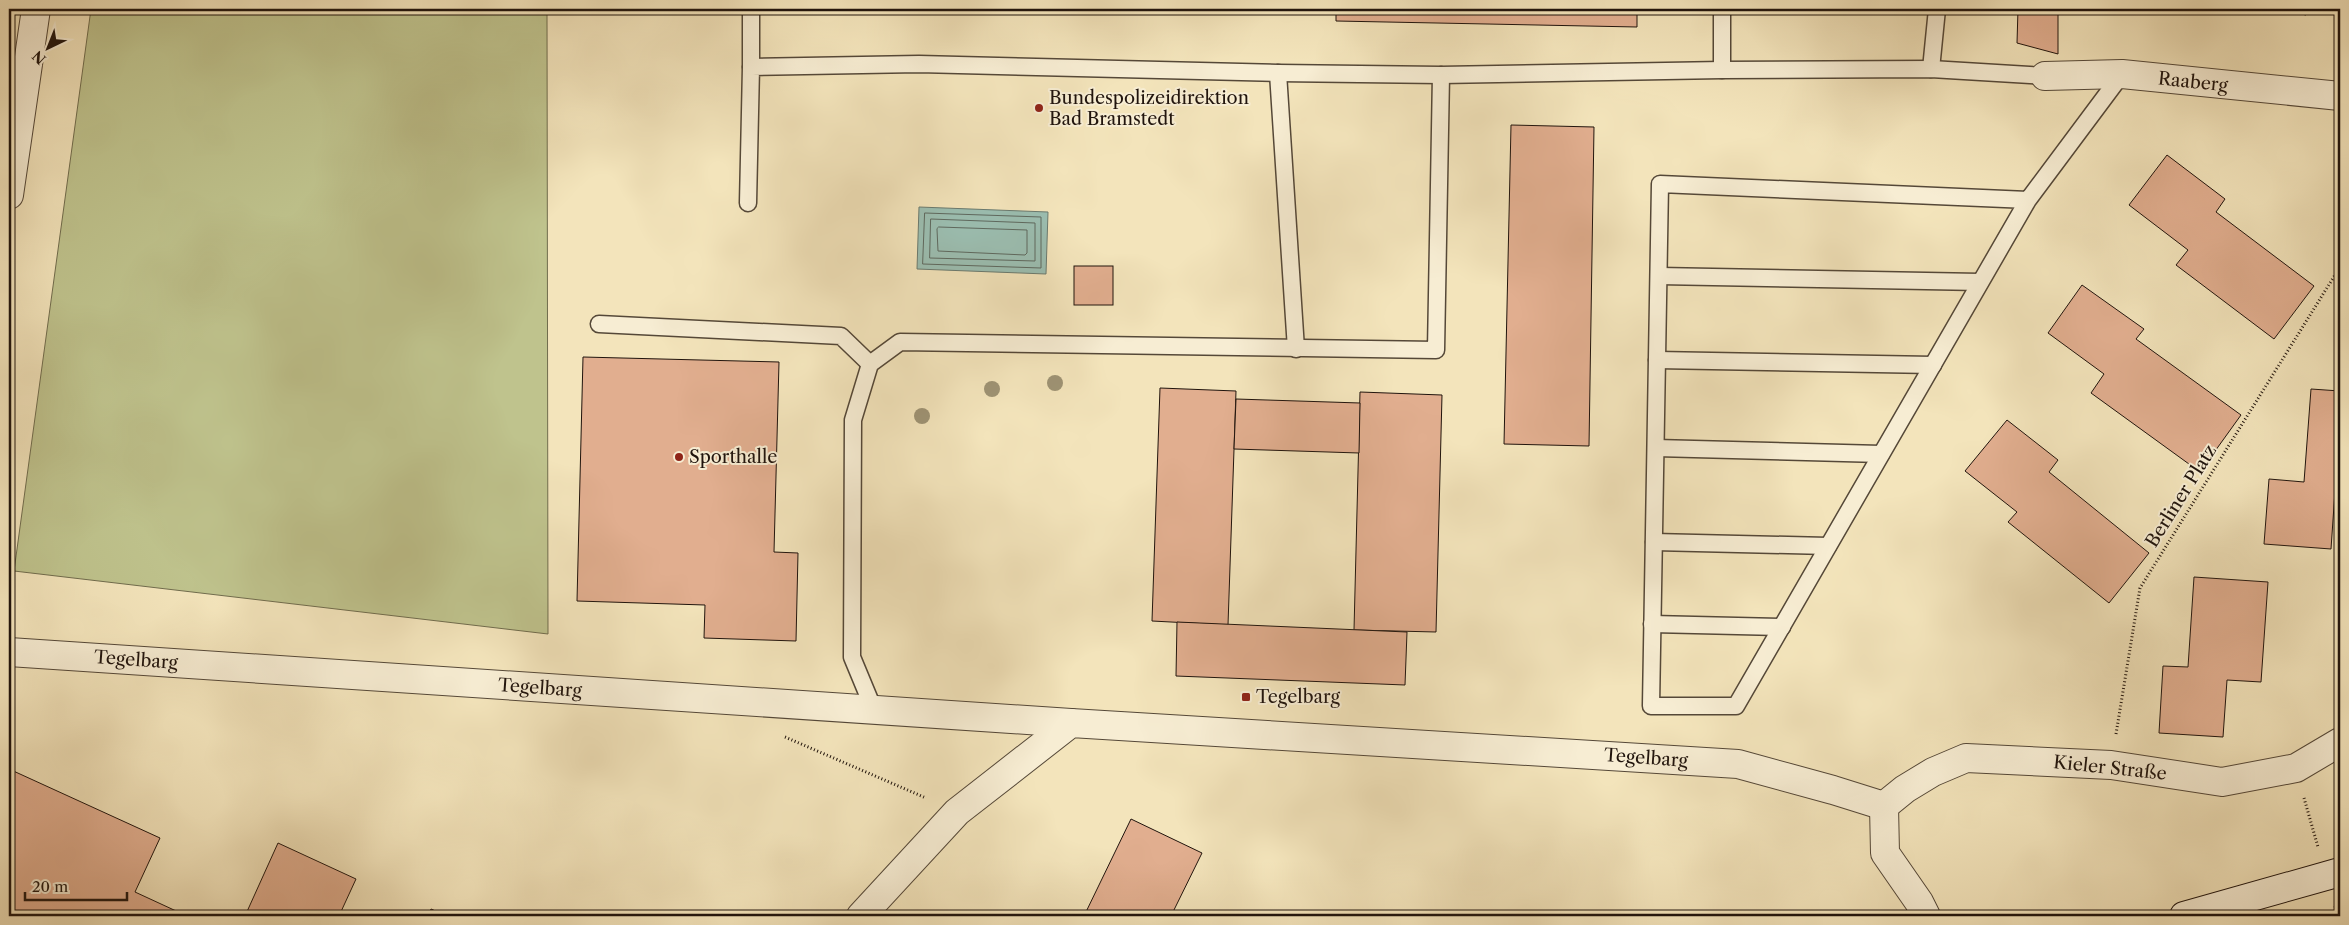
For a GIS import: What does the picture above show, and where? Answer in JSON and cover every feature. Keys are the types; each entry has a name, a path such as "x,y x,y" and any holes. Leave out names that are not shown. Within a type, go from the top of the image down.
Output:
{"street":[{"path":"9,195 36,9"},
{"name":"Raaberg","path":"2045,76 2122,74 2340,96"},
{"name":"Tegelbarg","path":"9,652 1071,723 1738,764 1884,806"},
{"path":"862,916 957,812 1071,723"},
{"name":"Kieler Straße","path":"1884,806 1932,772 1966,758 2112,765 2222,782 2296,768 2340,742"},
{"path":"1884,806 1885,853 1919,902 1926,916"},
{"path":"2184,916 2333,874"}],"lane":[{"path":"748,203 751,9"},
{"path":"1722,9 1722,70"},
{"path":"1931,69 1937,9"},
{"path":"751,67 919,64 1441,76 1722,70 1931,69 2045,76"},
{"path":"1278,73 1296,349"},
{"path":"2028,200 1660,184 1651,706 1736,706 2028,200 2122,74"},
{"path":"874,710 852,656 853,420 870,364 900,342 1436,350 1441,76"},
{"path":"1659,276 1980,282"},
{"path":"599,324 841,336 870,364"},
{"path":"1657,360 1933,365"},
{"path":"1656,448 1881,454"},
{"path":"1654,542 1828,546"},
{"path":"1652,624 1782,627"}],"path":[{"name":"Berliner Platz","path":"2112,765 2140,588 2340,267"},
{"path":"783,736 957,812"},
{"path":"2296,768 2333,874"}],"green space":[{"path":"91,9 547,9 548,634 14,571"}],"water":[{"path":"919,207 1048,212 1046,274 917,269"}],"building":[{"path":"999,9 1091,9 1091,13 999,14"},
{"path":"1336,9 1637,9 1637,27 1336,21"},
{"path":"2018,9 2058,9 2058,54 2017,43"},
{"path":"2277,9 2307,9 2306,15"},
{"path":"1511,125 1594,127 1589,446 1504,444"},
{"path":"2167,155 2225,199 2216,212 2314,286 2274,339 2176,265 2188,250 2129,205"},
{"path":"1074,266 1113,266 1113,305 1074,305"},
{"path":"2082,285 2144,329 2136,339 2241,415 2200,472 2091,393 2104,374 2048,333"},
{"name":"Sporthalle","path":"583,357 779,362 774,552 798,553 796,641 704,638 705,605 577,601"},
{"path":"1160,388 1236,391 1228,625 1152,621"},
{"path":"2311,389 2340,391 2340,491 2335,491 2331,549 2264,544 2269,479 2304,482"},
{"path":"1360,392 1442,395 1436,632 1354,630"},
{"path":"1236,399 1360,403 1359,453 1234,449"},
{"path":"2007,420 2058,460 2049,472 2149,553 2109,603 2008,522 2017,512 1965,471"},
{"path":"2194,577 2268,582 2261,682 2227,680 2223,737 2159,733 2163,666 2188,667"},
{"path":"1177,622 1407,632 1405,685 1176,676"},
{"path":"9,769 160,838 135,892 187,916 9,916"},
{"path":"1131,819 1202,853 1171,916 1084,916"},
{"path":"278,843 356,879 339,916 245,916"},
{"path":"431,909 447,916 428,916"}],"place":[{"name":"Bundespolizeidirektion Bad Bramstedt","path":"1039,108"},
{"name":"Sporthalle","path":"679,457"},
{"name":"Tegelbarg","path":"1246,697"}]}
